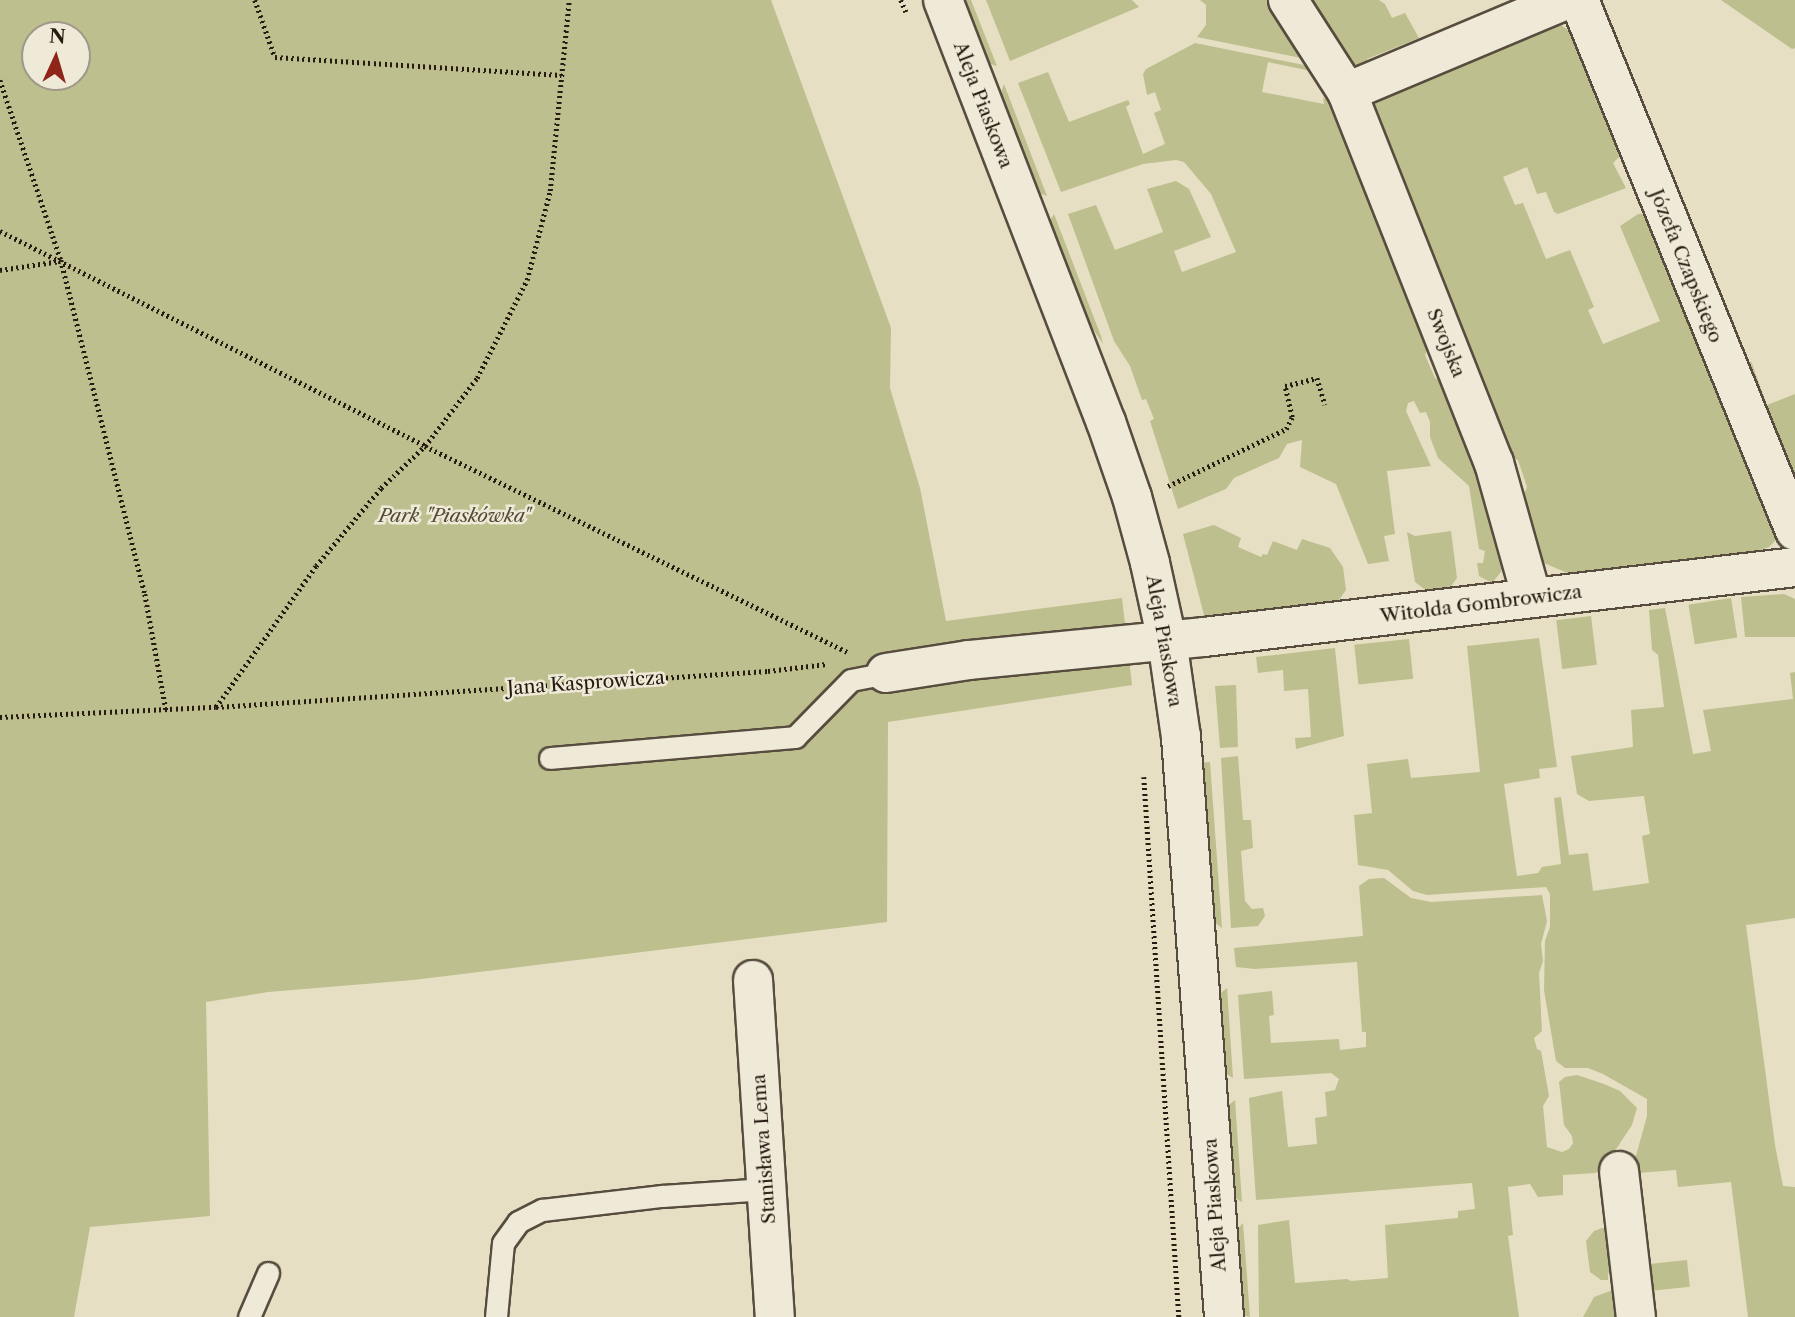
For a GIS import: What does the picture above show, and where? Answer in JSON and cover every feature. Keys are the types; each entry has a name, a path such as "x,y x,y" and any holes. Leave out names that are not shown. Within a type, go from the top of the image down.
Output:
{"street":[{"name":"Aleja Piaskowa","path":"943,0 1132,497 1167,640 1181,737 1224,1317"},
{"name":"Swojska","path":"1288,0 1347,92 1494,463 1532,598"},
{"path":"1347,92 1566,0"},
{"name":"Józefa Czapskiego","path":"1579,0 1795,531"},
{"name":"Witolda Gombrowicza","path":"1167,640 1795,567"},
{"path":"878,668 1167,640"},
{"name":"Stanisława Lema","path":"753,980 775,1317"},
{"path":"1619,1171 1636,1317"}],"lane":[{"path":"550,758 795,737 850,680 878,668"},
{"path":"496,1317 503,1243 518,1222 542,1210 662,1196 766,1189"},
{"path":"249,1317 268,1273"}],"path":[{"path":"255,0 275,57 561,75"},
{"path":"216,707 316,566 381,488 425,446 445,416 477,378 527,280 550,191 569,0"},
{"path":"0,80 61,260 145,594 166,710"},
{"path":"0,231 425,446 765,609 878,668"},
{"path":"0,270 61,260"},
{"path":"1164,488 1286,429 1292,417 1285,386 1317,378 1325,405"},
{"name":"Jana Kasprowicza","path":"0,718 216,707 768,671 840,662 878,668"}],"green space":[{"name":"Park \"Piaskówka\"","path":"0,0 771,0 891,328 890,388 920,488 946,621 1122,598 1132,685 888,722 887,922 413,980 268,992 206,1002 210,1216 90,1227 74,1317 0,1317"},
{"path":"960,0 971,0 997,66 984,62"},
{"path":"986,0 1132,0 1139,7 1010,61"},
{"path":"1200,0 1273,0 1306,59 1197,37 1206,25 1206,5"},
{"path":"1305,0 1379,0 1385,4 1392,18 1405,13 1419,38 1367,59 1369,65 1355,65 1347,61"},
{"path":"1721,0 1795,0 1795,48 1792,49"},
{"path":"1557,22 1575,35 1625,151 1613,163 1626,188 1558,214 1554,212 1546,192 1537,194 1527,167 1503,177 1515,205 1523,203 1546,259 1570,250 1594,307 1588,310 1603,344 1660,321 1620,226 1638,214 1651,213 1780,530 1777,539 1769,547 1755,552 1572,575 1544,563 1537,553 1522,499 1527,487 1518,460 1514,458 1370,107 1373,100"},
{"path":"1195,43 1309,66 1311,71 1268,62 1262,92 1324,104 1323,98 1327,99 1337,124 1345,134 1430,345 1425,355 1435,378 1446,382 1504,527 1506,557 1501,572 1492,583 1479,576 1477,563 1483,563 1485,551 1479,549 1469,486 1438,458 1430,437 1430,422 1426,412 1420,413 1414,401 1408,403 1406,411 1431,466 1387,471 1395,534 1384,536 1389,561 1368,564 1336,484 1300,467 1302,440 1287,444 1279,458 1234,478 1226,489 1178,509 1150,421 1154,419 1146,399 1142,400 1130,366 1114,341 1068,214 1096,205 1115,250 1163,232 1147,189 1176,181 1189,189 1211,237 1174,251 1182,272 1236,252 1211,194 1184,162 1176,160 1143,164 1061,192 1018,83 1048,72 1069,122 1128,100 1130,104 1126,107 1143,154 1165,144 1154,113 1161,110 1155,92 1147,95 1143,74 1146,69"},
{"path":"1004,84 1047,196 1034,191 999,99"},
{"path":"1054,214 1103,344 1084,315 1047,225"},
{"path":"1751,361 1767,405 1795,394 1795,488 1747,373"},
{"path":"1214,525 1241,538 1238,547 1261,557 1263,554 1267,555 1273,541 1297,550 1302,539 1330,548 1343,567 1346,590 1336,604 1205,619 1183,534"},
{"path":"1451,531 1457,578 1449,589 1428,592 1415,582 1407,532 1415,536"},
{"path":"1784,594 1795,599 1795,637 1745,637 1741,597"},
{"path":"1731,598 1737,638 1695,644 1689,605"},
{"path":"1665,608 1693,754 1711,751 1703,710 1793,699 1790,673 1795,672 1795,918 1746,925 1775,1145 1783,1186 1795,1187 1795,1317 1748,1317 1731,1182 1678,1187 1676,1170 1638,1173 1632,1170 1647,1116 1647,1099 1603,1074 1588,1068 1565,1068 1556,1061 1544,990 1545,941 1550,927 1550,894 1546,887 1427,895 1413,891 1388,870 1358,865 1354,815 1372,813 1367,764 1408,759 1411,778 1480,772 1467,646 1539,638 1557,767 1539,769 1540,778 1504,784 1517,876 1538,873 1542,867 1561,864 1554,798 1561,797 1569,855 1588,853 1593,891 1649,883 1642,836 1650,834 1644,796 1589,801 1577,794 1571,756 1633,747 1631,710 1664,707 1658,655 1652,650 1649,610"},
{"path":"1591,616 1597,665 1562,669 1556,620"},
{"path":"1409,639 1413,679 1358,685 1354,645"},
{"path":"1335,648 1344,736 1296,749 1295,738 1311,737 1308,689 1284,691 1283,670 1258,673 1256,657"},
{"path":"1236,685 1238,747 1220,748 1215,686"},
{"path":"1238,756 1243,820 1251,820 1253,848 1241,851 1245,901 1252,909 1263,908 1265,916 1258,926 1231,928 1221,758"},
{"path":"1210,762 1222,928 1210,919 1200,763"},
{"path":"1384,878 1411,898 1431,902 1542,895 1547,921 1541,944 1543,961 1539,973 1542,1031 1534,1038 1537,1049 1541,1051 1549,1096 1543,1106 1547,1147 1562,1152 1569,1149 1573,1143 1572,1136 1564,1125 1559,1082 1565,1077 1577,1075 1604,1084 1620,1091 1637,1108 1632,1125 1603,1169 1595,1173 1563,1175 1563,1195 1538,1197 1530,1184 1508,1187 1513,1235 1508,1236 1519,1317 1259,1317 1258,1225 1289,1220 1295,1283 1347,1279 1351,1281 1388,1278 1385,1225 1458,1218 1458,1211 1475,1209 1472,1183 1256,1200 1249,1098 1282,1091 1288,1147 1317,1144 1315,1118 1327,1116 1325,1092 1335,1090 1339,1079 1331,1073 1244,1079 1238,995 1272,991 1274,1015 1269,1016 1271,1043 1339,1039 1340,1050 1366,1047 1366,1032 1362,1032 1357,962 1255,969 1236,967 1234,948 1363,936 1359,886 1369,879"},
{"path":"1227,988 1233,1078 1222,1071 1216,997"},
{"path":"1235,1100 1242,1202 1231,1196 1225,1108"},
{"path":"1243,1223 1250,1317 1241,1315 1234,1233"},
{"path":"1611,1229 1615,1268 1608,1273 1608,1280 1601,1280 1590,1272 1586,1241 1594,1231"},
{"path":"1687,1260 1690,1287 1652,1291 1649,1264"},
{"path":"1610,1291 1619,1294 1622,1317 1583,1317 1594,1297"}]}
